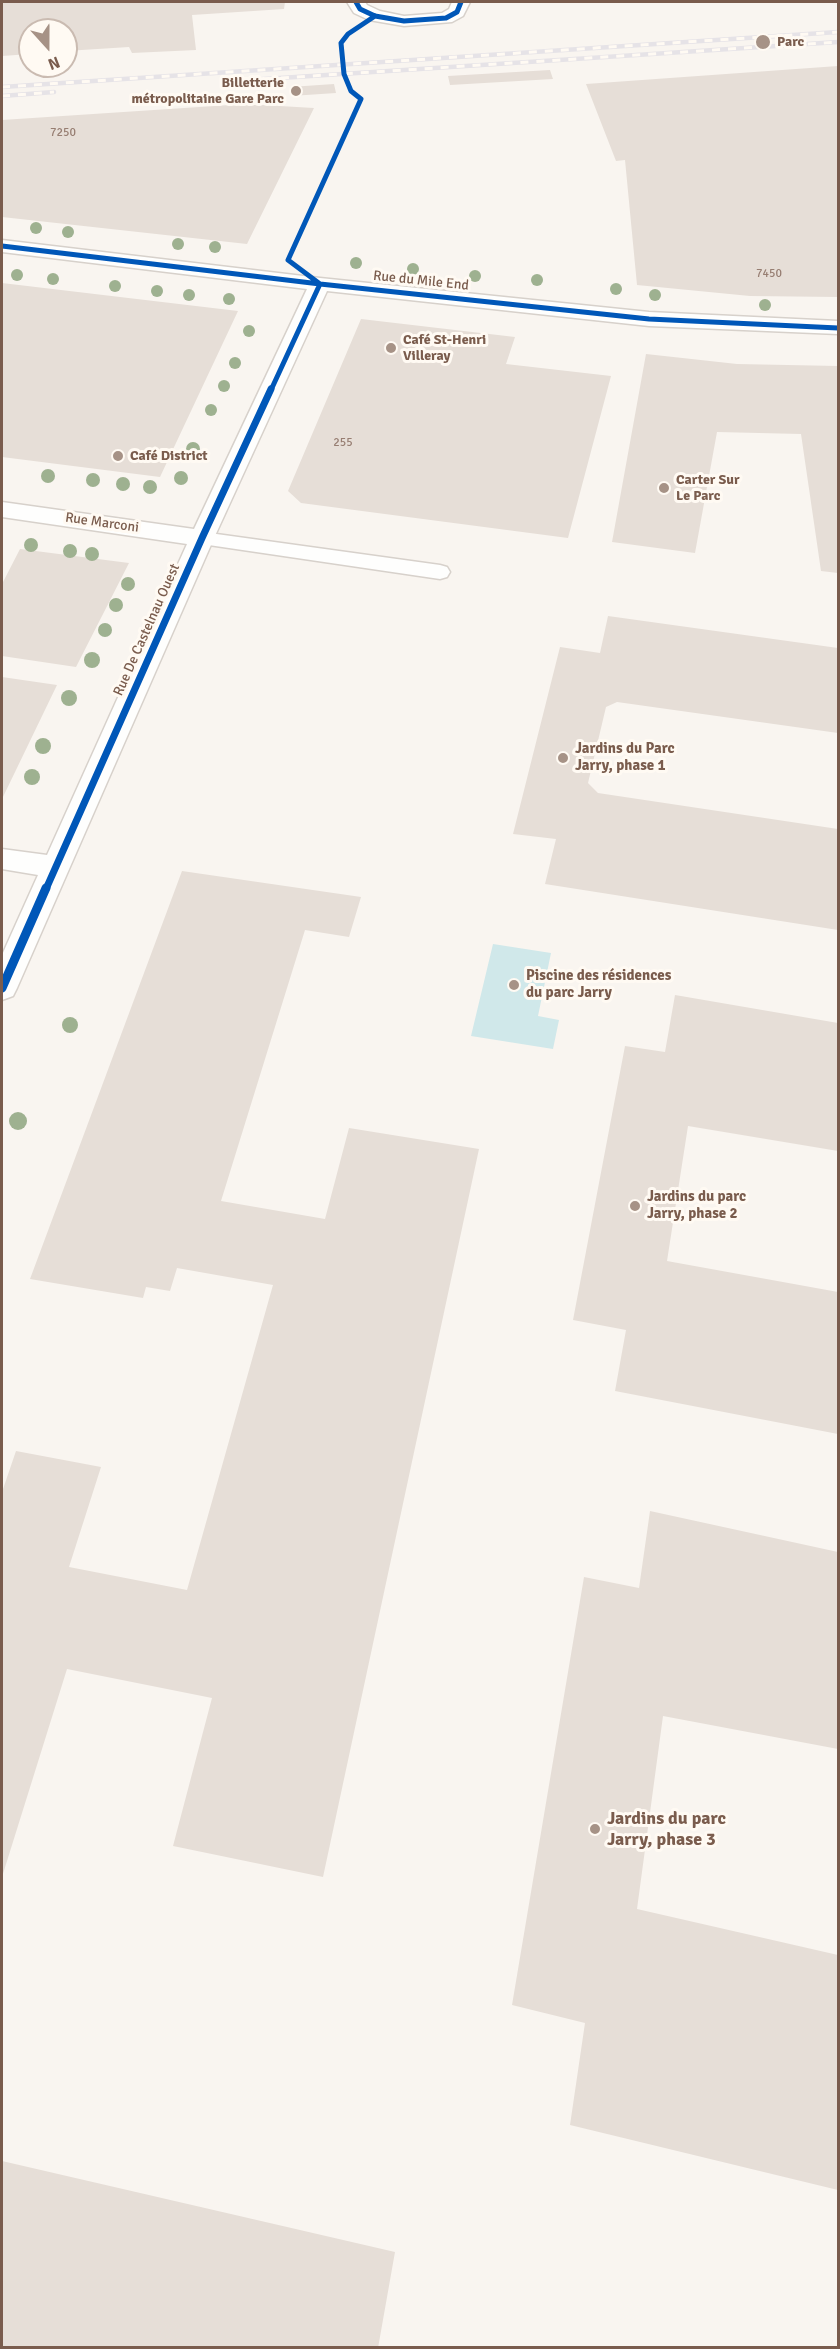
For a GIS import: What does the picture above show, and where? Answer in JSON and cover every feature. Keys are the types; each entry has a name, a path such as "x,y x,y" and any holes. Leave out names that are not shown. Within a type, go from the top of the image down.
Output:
{"street":[{"path":"356,2 360,9 375,16 404,21 446,18 457,12 461,2"},
{"name":"Rue du Mile End","path":"2,246 320,284 649,319 838,328"},
{"name":"Rue De Castelnau Ouest","path":"2,988 202,538 320,284"},
{"name":"Rue Marconi","path":"2,508 202,538"},
{"path":"2,859 56,867"}],"lane":[{"path":"202,538 440,572"}],"water":[{"name":"Piscine des résidences du parc Jarry","path":"493,944 551,953 538,1016 559,1020 553,1049 471,1036"}],"building":[{"path":"2,2 285,2 284,9 192,15 196,50 132,53 129,47 78,50 78,18 18,18 18,55 2,56"},
{"path":"838,66 838,297 750,296 637,285 625,160 616,161 586,84"},
{"path":"550,70 553,79 450,85 448,76"},
{"path":"334,84 336,93 291,96 290,87"},
{"path":"245,104 314,108 247,244 2,217 2,120"},
{"path":"2,283 238,311 160,477 2,457"},
{"path":"361,319 515,337 506,364 611,376 568,538 301,503 288,491"},
{"name":"Carter Sur Le Parc","path":"646,354 737,364 838,366 838,573 821,571 801,434 717,432 695,553 612,542"},
{"path":"20,549 129,563 76,667 2,656 2,584"},
{"name":"Jardins du Parc Jarry, phase 1","path":"608,616 838,648 838,733 617,702 606,707 588,783 598,793 838,829 838,930 545,884 556,839 513,834 560,647 600,653"},
{"path":"2,677 57,685 2,799"},
{"path":"182,871 361,897 349,937 305,930 221,1201 325,1219 349,1128 479,1149 323,1877 173,1846 212,1698 67,1669 2,1877 2,1492 16,1451 101,1467 69,1567 187,1590 273,1285 177,1268 170,1291 146,1287 143,1298 30,1279"},
{"name":"Jardins du parc Jarry, phase 2","path":"675,995 838,1023 838,1151 688,1126 667,1261 838,1292 838,1434 615,1391 626,1330 573,1320 625,1046 665,1052"},
{"name":"Jardins du parc Jarry, phase 3","path":"650,1511 838,1552 838,1749 663,1716 637,1909 838,1955 838,2190 570,2125 585,2023 512,2005 584,1577 639,1588"},
{"path":"2,2161 395,2252 378,2348 2,2348"}],"railway":[{"path":"2,87 838,32"},
{"path":"249,80 838,42"},
{"path":"2,96 54,92"}],"cycle path":[{"path":"356,2 360,9 375,16 404,21 446,18 457,12 461,2"},
{"path":"2,988 202,538 320,284 288,260 361,99 351,91 344,74 341,43 348,34 375,16"},
{"path":"2,246 320,284 649,319 838,328"}],"place":[{"name":"Parc","path":"763,42"},
{"name":"Billetterie métropolitaine Gare Parc","path":"296,91"},
{"name":"Café St-Henri Villeray","path":"391,348"},
{"name":"Café District","path":"118,456"},
{"name":"Carter Sur Le Parc","path":"664,488"},
{"name":"Jardins du Parc Jarry, phase 1","path":"563,758"},
{"name":"Piscine des résidences du parc Jarry","path":"514,985"},
{"name":"Jardins du parc Jarry, phase 2","path":"635,1206"},
{"name":"Jardins du parc Jarry, phase 3","path":"595,1829"}]}
